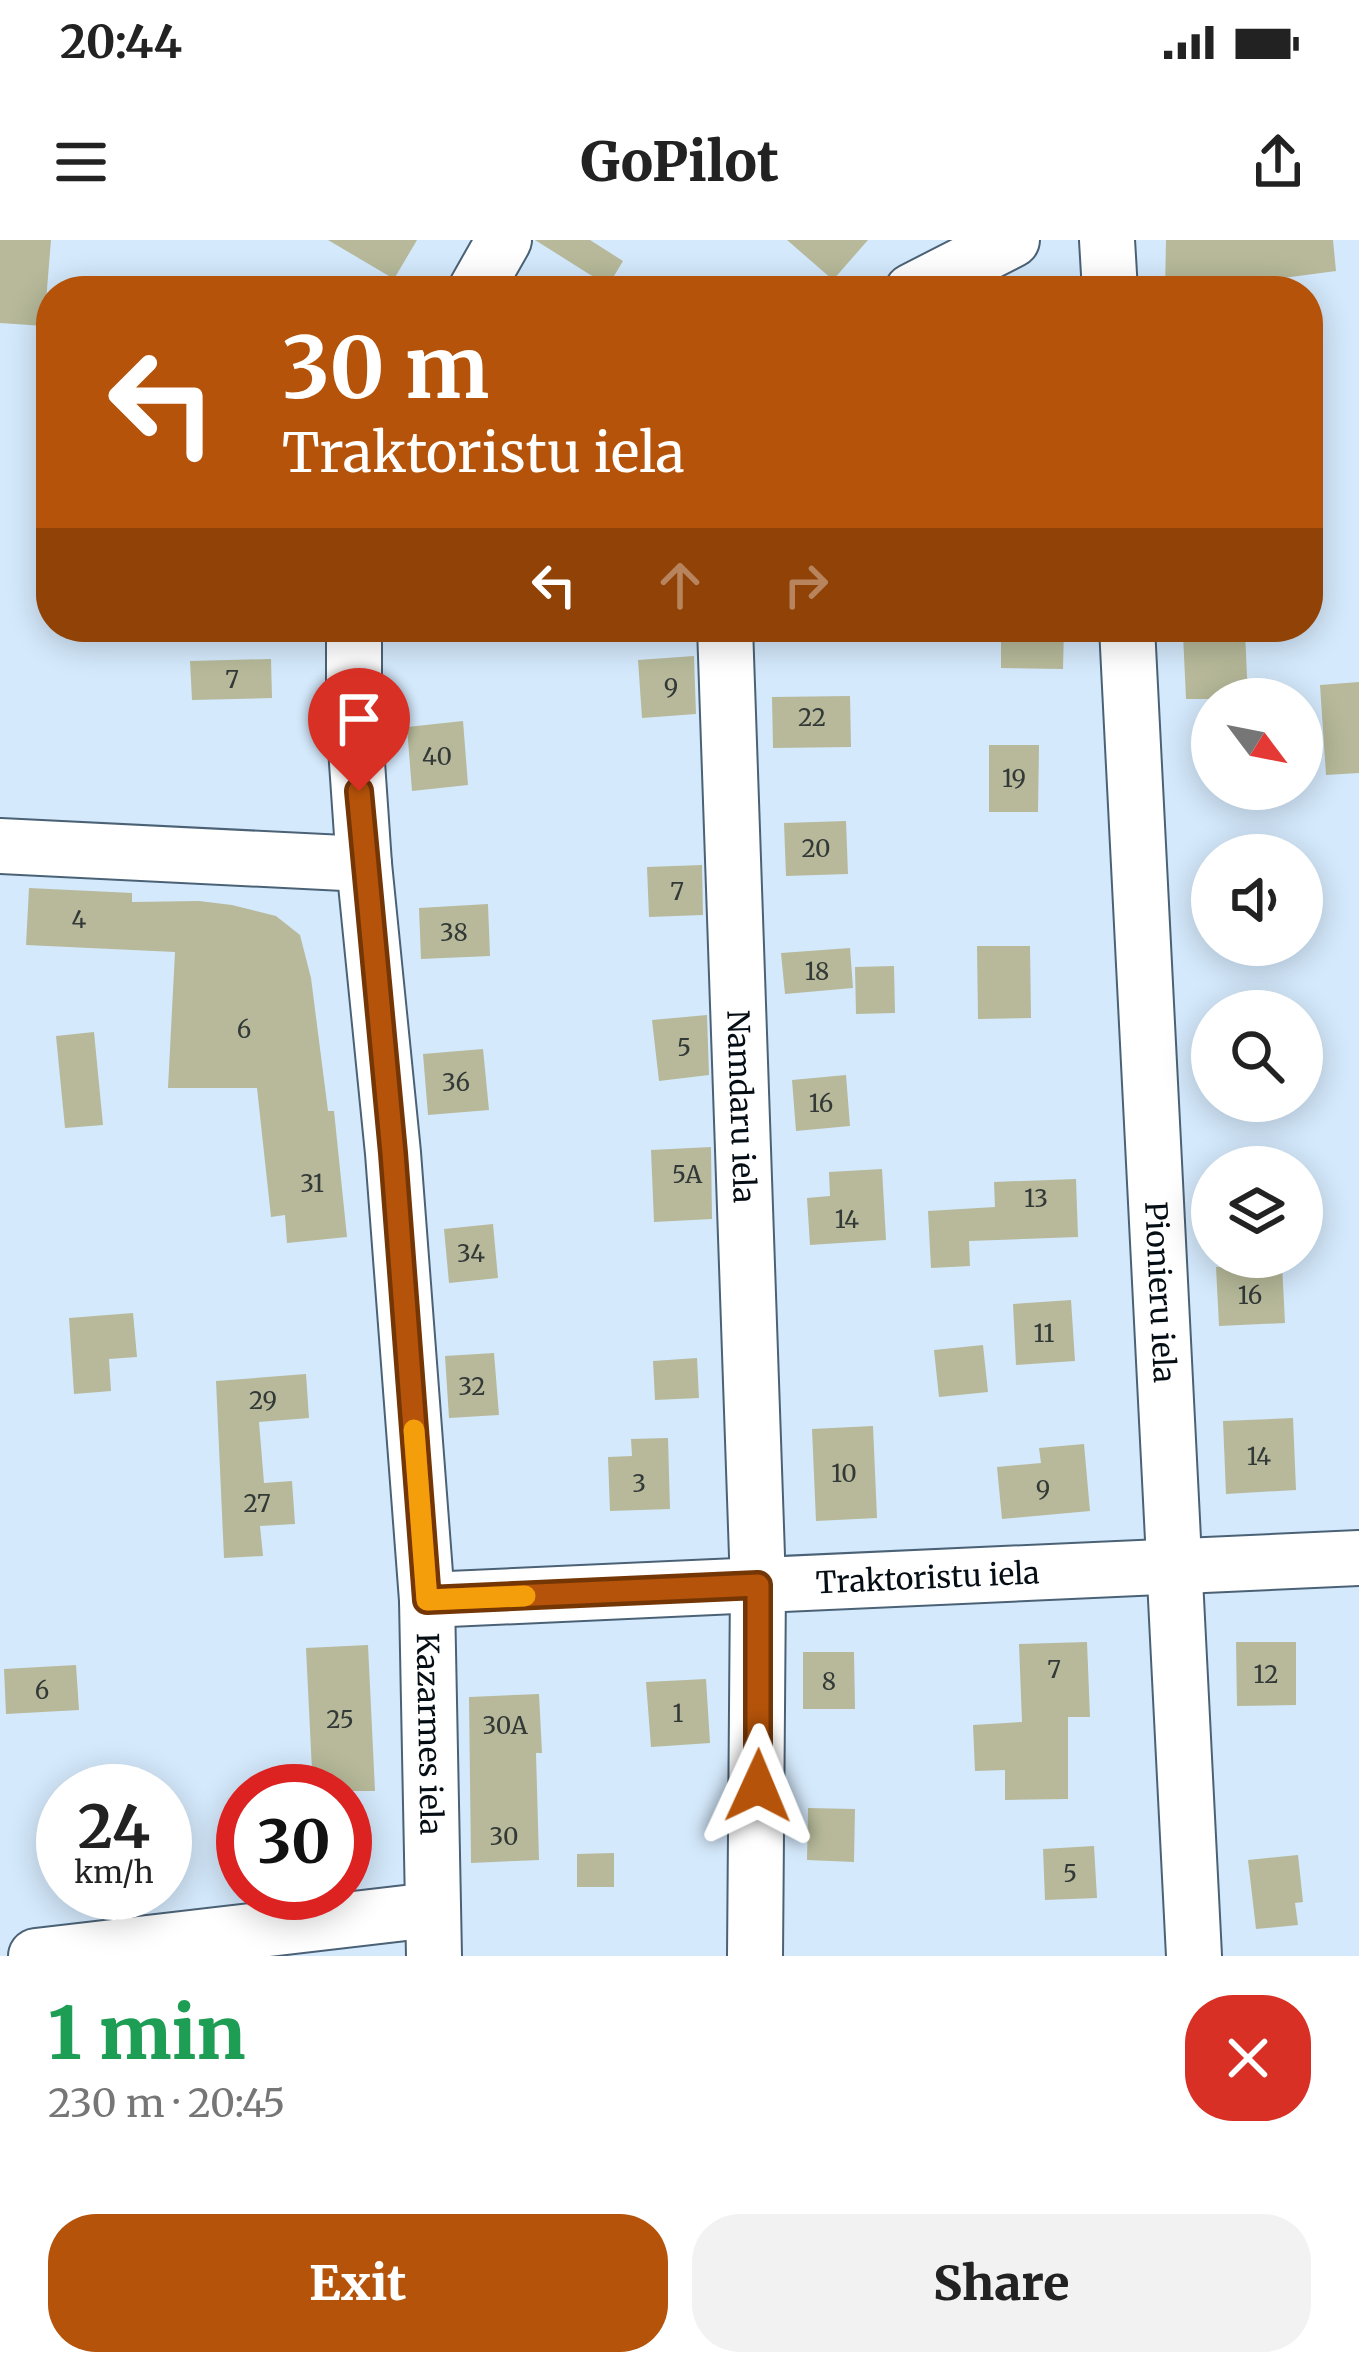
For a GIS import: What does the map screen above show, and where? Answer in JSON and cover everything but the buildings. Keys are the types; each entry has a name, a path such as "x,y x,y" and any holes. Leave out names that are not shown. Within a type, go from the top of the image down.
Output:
{"street":[{"path":"484,276 504,240"},
{"path":"941,276 1012,240"},
{"path":"1107,240 1109,276"},
{"name":"Kazarmes iela","path":"354,642 364,864 393,1153 427,1600 432,1933"},
{"name":"Namdaru iela","path":"726,642 758,1585 755,1956"},
{"name":"Pionieru iela","path":"1128,642 1194,1956"},
{"path":"0,846 364,864"},
{"name":"Traktoristu iela","path":"427,1600 1359,1558"},
{"path":"36,1956 432,1933"}],"slow traffic":[{"path":"414,1430 427,1600 525,1596"}],"route":[{"path":"359,791 427,1600 758,1585 758,1786"}]}
